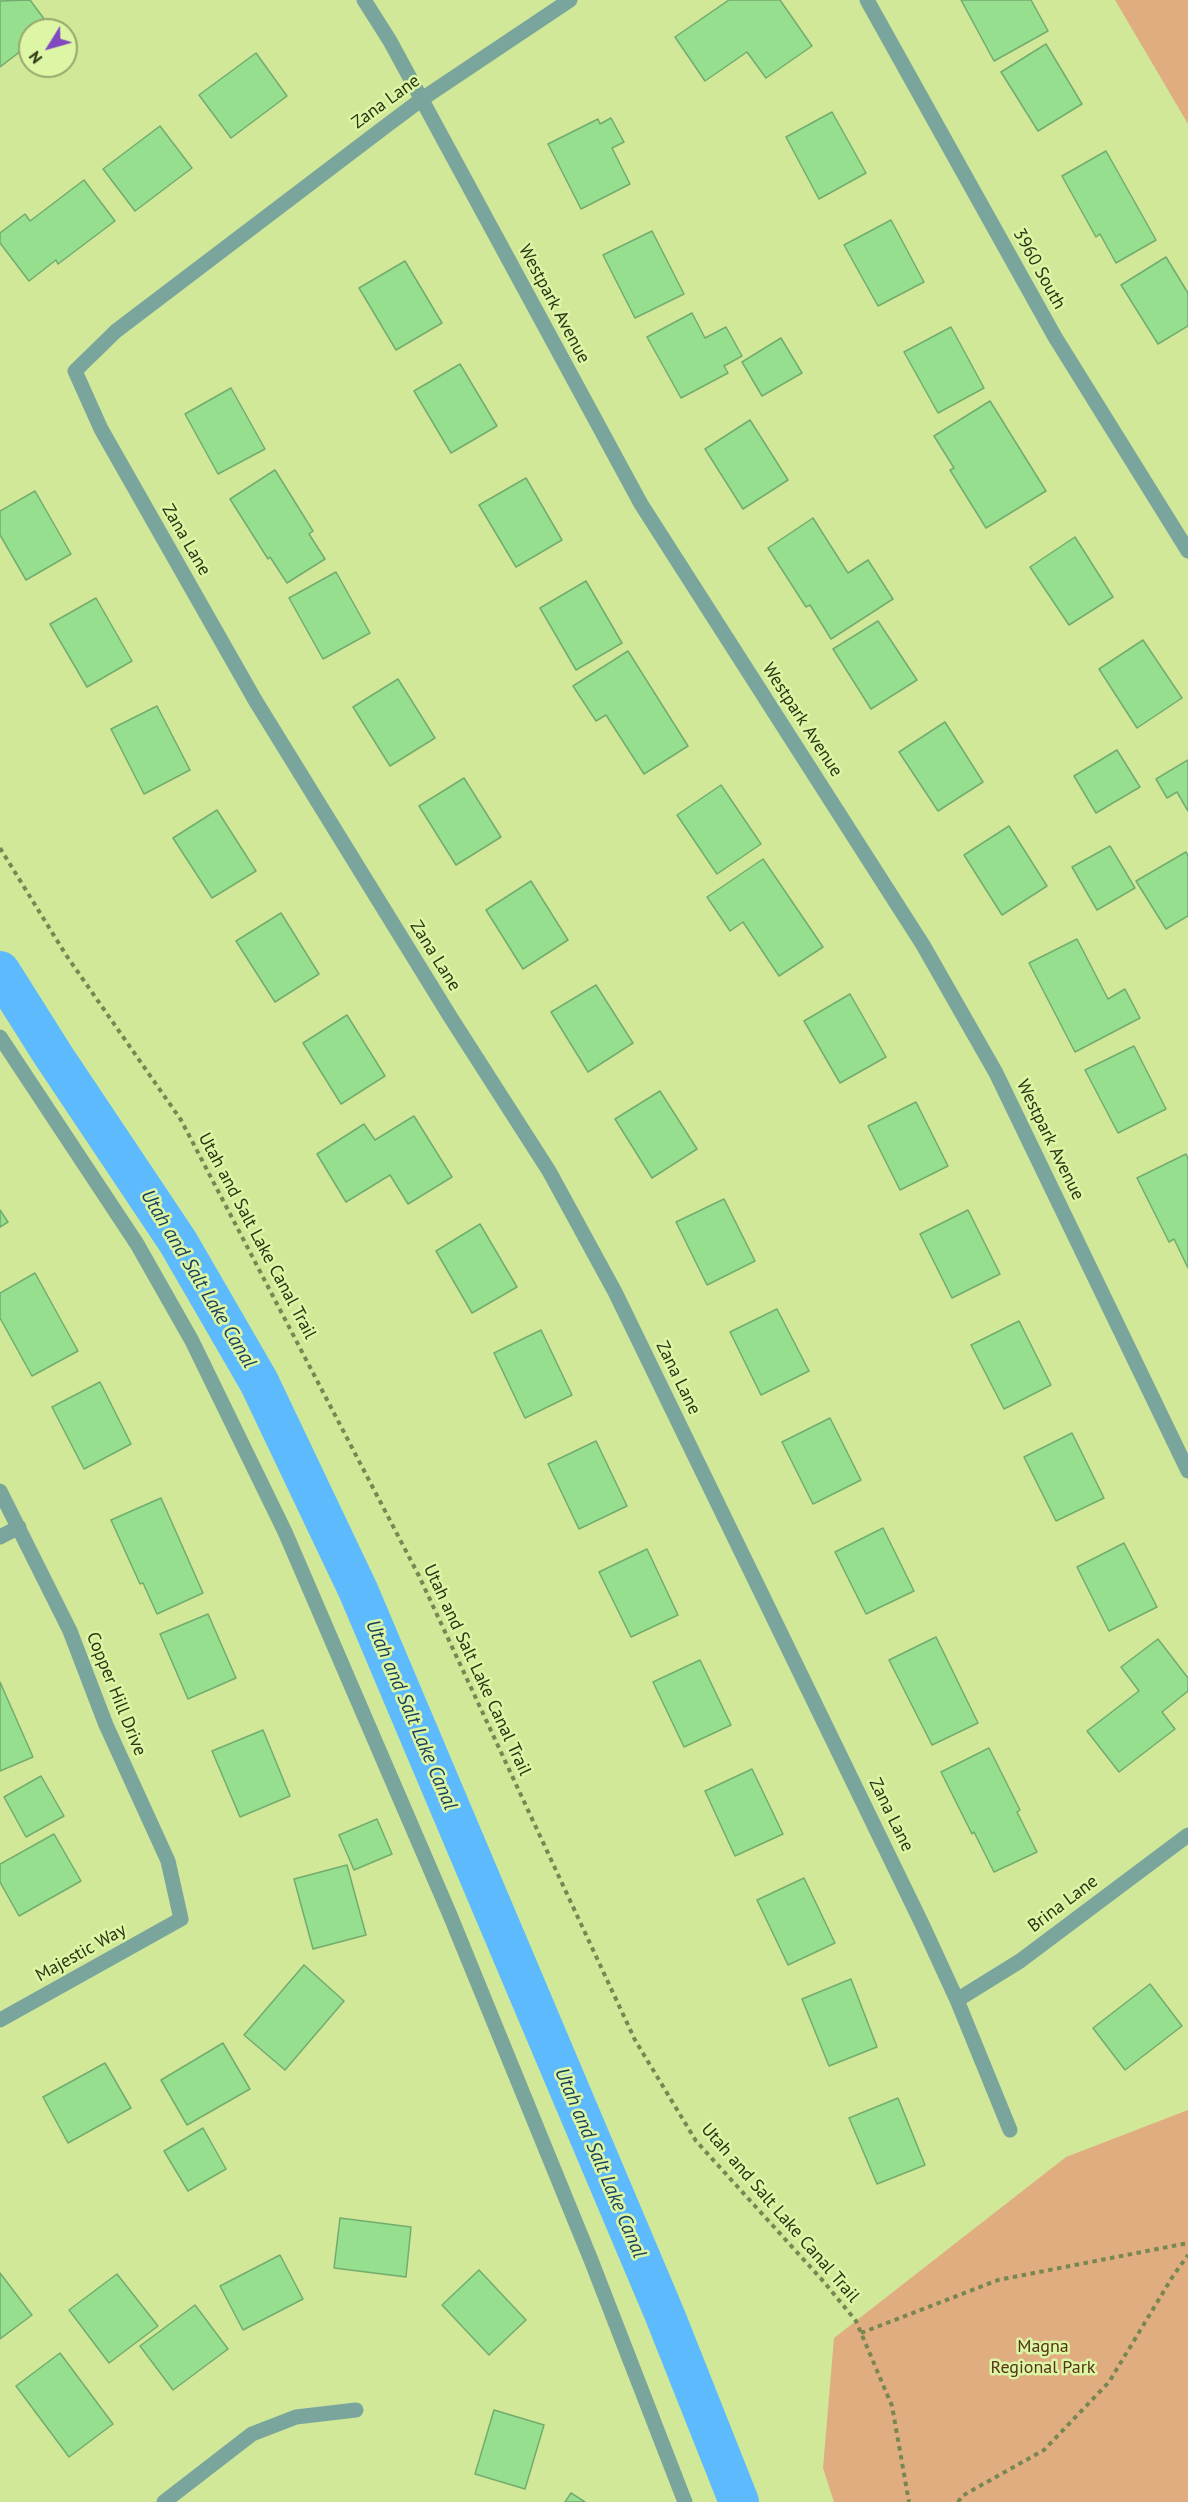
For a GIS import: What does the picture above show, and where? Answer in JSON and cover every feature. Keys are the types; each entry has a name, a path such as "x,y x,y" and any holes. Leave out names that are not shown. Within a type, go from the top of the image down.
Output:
{"street":[{"name":"Westpark Avenue","path":"364,0 422,99 640,504 922,945 996,1073 1188,1471"},
{"name":"Zana Lane","path":"570,0 422,99 125,324 75,371 101,429 255,700 451,1018 549,1171 615,1292 957,2000 1010,2130"},
{"name":"3960 South","path":"867,0 1055,337 1188,551"},
{"path":"0,1037 143,1254 192,1341 285,1532 455,1925 591,2260 685,2502"},
{"name":"Copper Hill Drive","path":"0,1491 20,1527 70,1632 106,1725 168,1861 181,1919"},
{"path":"0,1537 20,1527"},
{"name":"Brina Lane","path":"957,2000 1020,1961 1188,1834"},
{"name":"Majestic Way","path":"0,2020 181,1919"},
{"path":"164,2502 252,2434 296,2417 356,2410"}],"path":[{"name":"Utah and Salt Lake Canal Trail","path":"0,848 66,955 181,1120 419,1576 635,2040 696,2141 824,2282 856,2321 892,2406 909,2502"},
{"path":"861,2333 998,2280 1188,2243"},
{"path":"958,2502 962,2496 1044,2450 1109,2382 1188,2255"}],"green space":[{"path":"1115,0 1188,0 1188,124"},
{"name":"Magna Regional Park","path":"1188,2110 1188,2502 834,2502 823,2468 834,2338 1066,2157"}],"building":[{"path":"30,0 44,18 18,18 18,53 0,67 0,1"},
{"path":"729,0 780,0 812,46 766,78 747,52 705,81 675,37"},
{"path":"961,0 1031,0 1048,31 994,61"},
{"path":"1046,44 1082,104 1038,131 1001,72"},
{"path":"256,53 287,96 231,138 199,95"},
{"path":"832,112 866,173 819,199 786,137"},
{"path":"611,118 624,142 612,148 630,184 581,209 548,144 598,119 600,124"},
{"path":"160,126 192,168 135,211 103,169"},
{"path":"1106,151 1156,240 1116,263 1100,234 1096,237 1062,176"},
{"path":"84,180 115,221 58,264 56,260 29,281 0,243 0,233 25,214 30,221"},
{"path":"891,220 924,282 878,306 844,245"},
{"path":"652,231 684,294 635,318 603,255"},
{"path":"1166,257 1188,293 1188,326 1158,344 1121,285"},
{"path":"405,261 442,323 396,350 359,288"},
{"path":"692,313 705,338 726,327 742,356 724,366 728,373 681,398 647,337"},
{"path":"951,327 984,388 938,413 904,352"},
{"path":"781,338 802,373 762,396 742,362"},
{"path":"460,364 497,426 451,453 414,391"},
{"path":"231,388 265,449 218,474 185,414"},
{"path":"990,401 1046,491 986,528 950,470 954,468 934,436"},
{"path":"750,420 788,480 743,509 705,449"},
{"path":"275,470 313,531 309,534 325,559 287,583 270,557 268,559 230,499"},
{"path":"526,478 562,540 516,567 479,505"},
{"path":"35,491 71,554 26,580 0,535 0,511"},
{"path":"813,518 848,573 868,560 893,599 831,639 810,605 806,607 768,548"},
{"path":"1075,537 1113,597 1069,625 1030,567"},
{"path":"336,572 370,633 323,659 289,598"},
{"path":"586,581 622,643 576,670 540,608"},
{"path":"96,598 132,661 87,687 50,624"},
{"path":"878,621 917,680 871,709 833,649"},
{"path":"1143,640 1182,698 1137,728 1099,669"},
{"path":"628,651 688,746 644,774 606,715 596,721 573,686"},
{"path":"398,679 435,738 390,766 353,707"},
{"path":"157,706 190,770 144,794 111,729"},
{"path":"945,722 983,782 938,811 899,752"},
{"path":"1117,750 1140,787 1096,813 1074,776"},
{"path":"1188,760 1188,811 1177,792 1167,798 1156,779"},
{"path":"464,778 501,837 456,865 419,806"},
{"path":"721,785 761,844 717,874 677,815"},
{"path":"217,810 256,871 212,898 173,838"},
{"path":"1009,826 1047,886 1002,915 964,855"},
{"path":"1110,846 1135,888 1097,910 1072,867"},
{"path":"1186,852 1188,856 1188,916 1166,929 1136,881"},
{"path":"763,859 823,947 779,976 743,922 730,931 707,897"},
{"path":"531,881 568,940 523,969 486,910"},
{"path":"281,913 319,974 275,1002 236,941"},
{"path":"1077,939 1108,999 1125,989 1140,1018 1075,1052 1029,963"},
{"path":"596,985 633,1043 588,1072 551,1012"},
{"path":"850,994 886,1057 840,1083 804,1021"},
{"path":"347,1015 385,1076 341,1104 303,1043"},
{"path":"1134,1046 1166,1109 1118,1133 1085,1070"},
{"path":"660,1091 697,1149 652,1178 615,1119"},
{"path":"916,1102 948,1166 900,1190 868,1126"},
{"path":"414,1116 452,1177 408,1204 390,1175 346,1202 317,1154 364,1124 375,1140"},
{"path":"1186,1154 1188,1159 1188,1268 1174,1239 1169,1242 1137,1178"},
{"path":"724,1199 755,1261 707,1285 676,1222"},
{"path":"0,1210 8,1222 0,1227"},
{"path":"968,1210 1000,1274 952,1298 920,1234"},
{"path":"480,1224 517,1287 472,1313 436,1251"},
{"path":"35,1273 78,1351 32,1376 0,1318 0,1293"},
{"path":"777,1309 809,1371 761,1395 730,1332"},
{"path":"1019,1321 1051,1385 1004,1409 971,1345"},
{"path":"541,1330 572,1395 525,1418 494,1353"},
{"path":"100,1382 131,1444 84,1469 52,1407"},
{"path":"830,1418 861,1480 813,1504 782,1442"},
{"path":"1072,1433 1104,1498 1056,1521 1024,1457"},
{"path":"596,1441 627,1506 579,1529 548,1464"},
{"path":"161,1498 203,1593 157,1614 143,1583 140,1584 111,1520"},
{"path":"883,1528 914,1591 866,1614 835,1552"},
{"path":"1124,1543 1157,1607 1109,1631 1077,1567"},
{"path":"647,1549 678,1615 631,1637 599,1572"},
{"path":"208,1614 236,1678 188,1699 160,1634"},
{"path":"936,1637 978,1723 932,1745 889,1660"},
{"path":"1158,1639 1188,1678 1188,1691 1162,1712 1175,1729 1119,1772 1087,1731 1139,1691 1121,1667"},
{"path":"700,1660 731,1725 684,1747 653,1682"},
{"path":"0,1682 33,1757 0,1771"},
{"path":"263,1730 290,1796 240,1817 212,1751"},
{"path":"989,1748 1020,1810 1017,1812 1037,1852 994,1872 941,1772"},
{"path":"752,1769 783,1834 735,1856 705,1791"},
{"path":"41,1776 64,1816 26,1837 4,1797"},
{"path":"377,1819 392,1854 354,1870 339,1835"},
{"path":"54,1834 81,1881 19,1916 0,1882 0,1864"},
{"path":"347,1865 366,1935 313,1949 294,1879"},
{"path":"804,1878 835,1943 788,1965 757,1900"},
{"path":"304,1965 344,2001 285,2070 244,2035"},
{"path":"851,1979 877,2047 829,2066 802,1999"},
{"path":"1150,1984 1182,2026 1125,2070 1093,2028"},
{"path":"223,2043 250,2089 187,2125 161,2080"},
{"path":"105,2063 131,2108 68,2143 43,2097"},
{"path":"898,2098 925,2165 877,2184 849,2118"},
{"path":"203,2128 226,2169 188,2191 164,2151"},
{"path":"340,2218 411,2227 406,2277 334,2268"},
{"path":"280,2255 303,2299 243,2330 220,2286"},
{"path":"479,2270 526,2320 489,2355 442,2305"},
{"path":"0,2273 32,2315 0,2339"},
{"path":"117,2274 158,2326 109,2363 69,2310"},
{"path":"195,2305 228,2349 173,2390 140,2346"},
{"path":"60,2353 113,2424 69,2457 16,2386"},
{"path":"494,2410 544,2425 525,2489 475,2474"},
{"path":"571,2493 585,2502 565,2502"}],"waterway":[{"name":"Utah and Salt Lake Canal","path":"0,971 53,1055 178,1242 259,1382 358,1590 664,2313 739,2502"}]}
